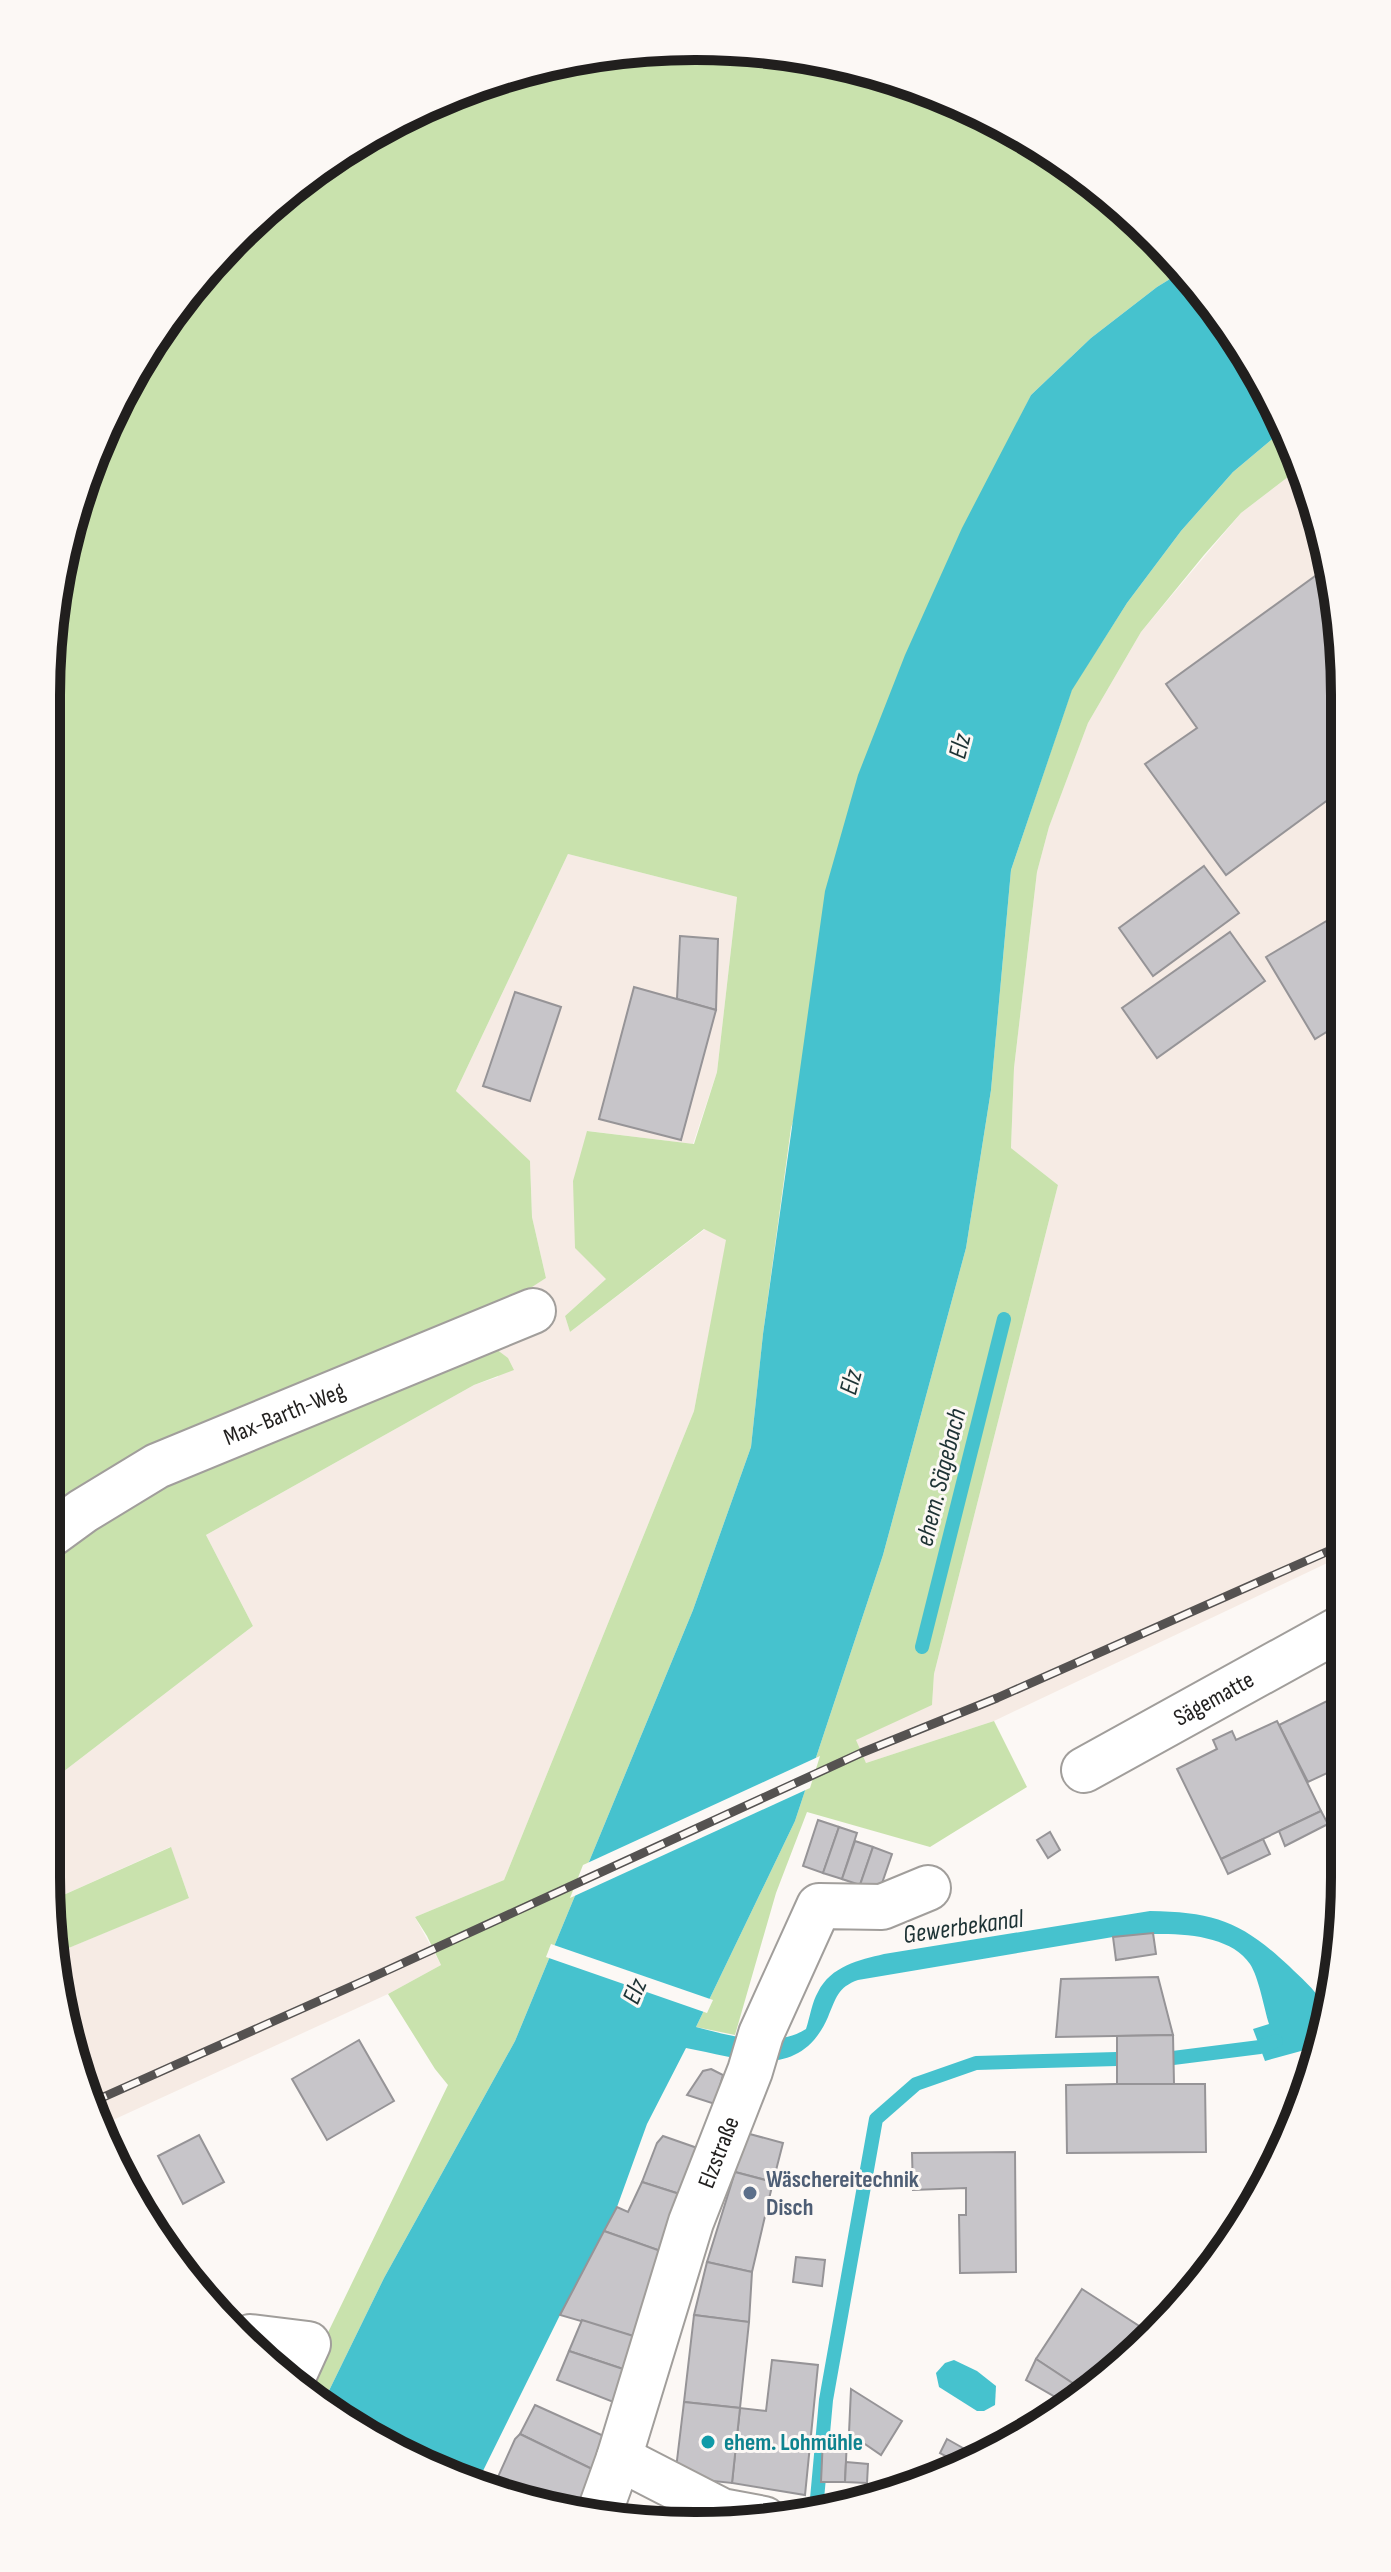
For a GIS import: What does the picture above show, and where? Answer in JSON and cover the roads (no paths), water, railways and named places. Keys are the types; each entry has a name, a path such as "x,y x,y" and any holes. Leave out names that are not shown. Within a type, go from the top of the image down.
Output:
{"street":[{"name":"Max-Barth-Weg","path":"60,1528 157,1466 533,1311"},
{"name":"Sägematte","path":"1084,1770 1331,1634"},
{"name":"Elzstraße","path":"602,2505 691,2222 757,2050 819,1906 882,1907 928,1888"},
{"path":"266,2345 300,2361"},
{"path":"619,2458 724,2511"}],"water":[{"name":"Elz","path":"1174,277 1200,309 1246,378 1276,436 1233,472 1181,531 1127,603 1072,690 1011,870 991,1090 966,1248 883,1555 795,1821 696,2027 752,2039 794,2035 806,2029 814,2000 824,1983 838,1970 856,1962 884,1954 1150,1911 1193,1914 1226,1922 1272,1951 1307,1983 1319,1999 1306,2050 1265,2061 1253,2029 1269,2024 1250,1964 1238,1952 1223,1944 1206,1938 1166,1934 1113,1937 858,1980 838,1994 816,2038 801,2051 785,2058 747,2060 686,2048 647,2124 617,2207 481,2474 414,2446 327,2394 384,2278 515,2041 693,1610 751,1447 763,1334 825,891 858,775 905,655 962,528 1031,395 1091,338"},
{"path":"954,2360 977,2371 996,2386 995,2405 977,2411 939,2387 936,2373 945,2363"}],"waterway":[{"name":"ehem. Sägebach","path":"922,1647 1004,1319"},
{"name":"Gewerbekanal","path":"1173,2058 1260,2047 1276,2041"},
{"name":"Gewerbekanal","path":"817,2499 826,2400 876,2119 916,2084 976,2063 1117,2059"}],"railway":[{"path":"100,2098 861,1753 997,1698 1331,1550"}],"place":[{"name":"Wäschereitechnik Disch","path":"750,2193"},
{"name":"ehem. Lohmühle","path":"708,2442"}]}
